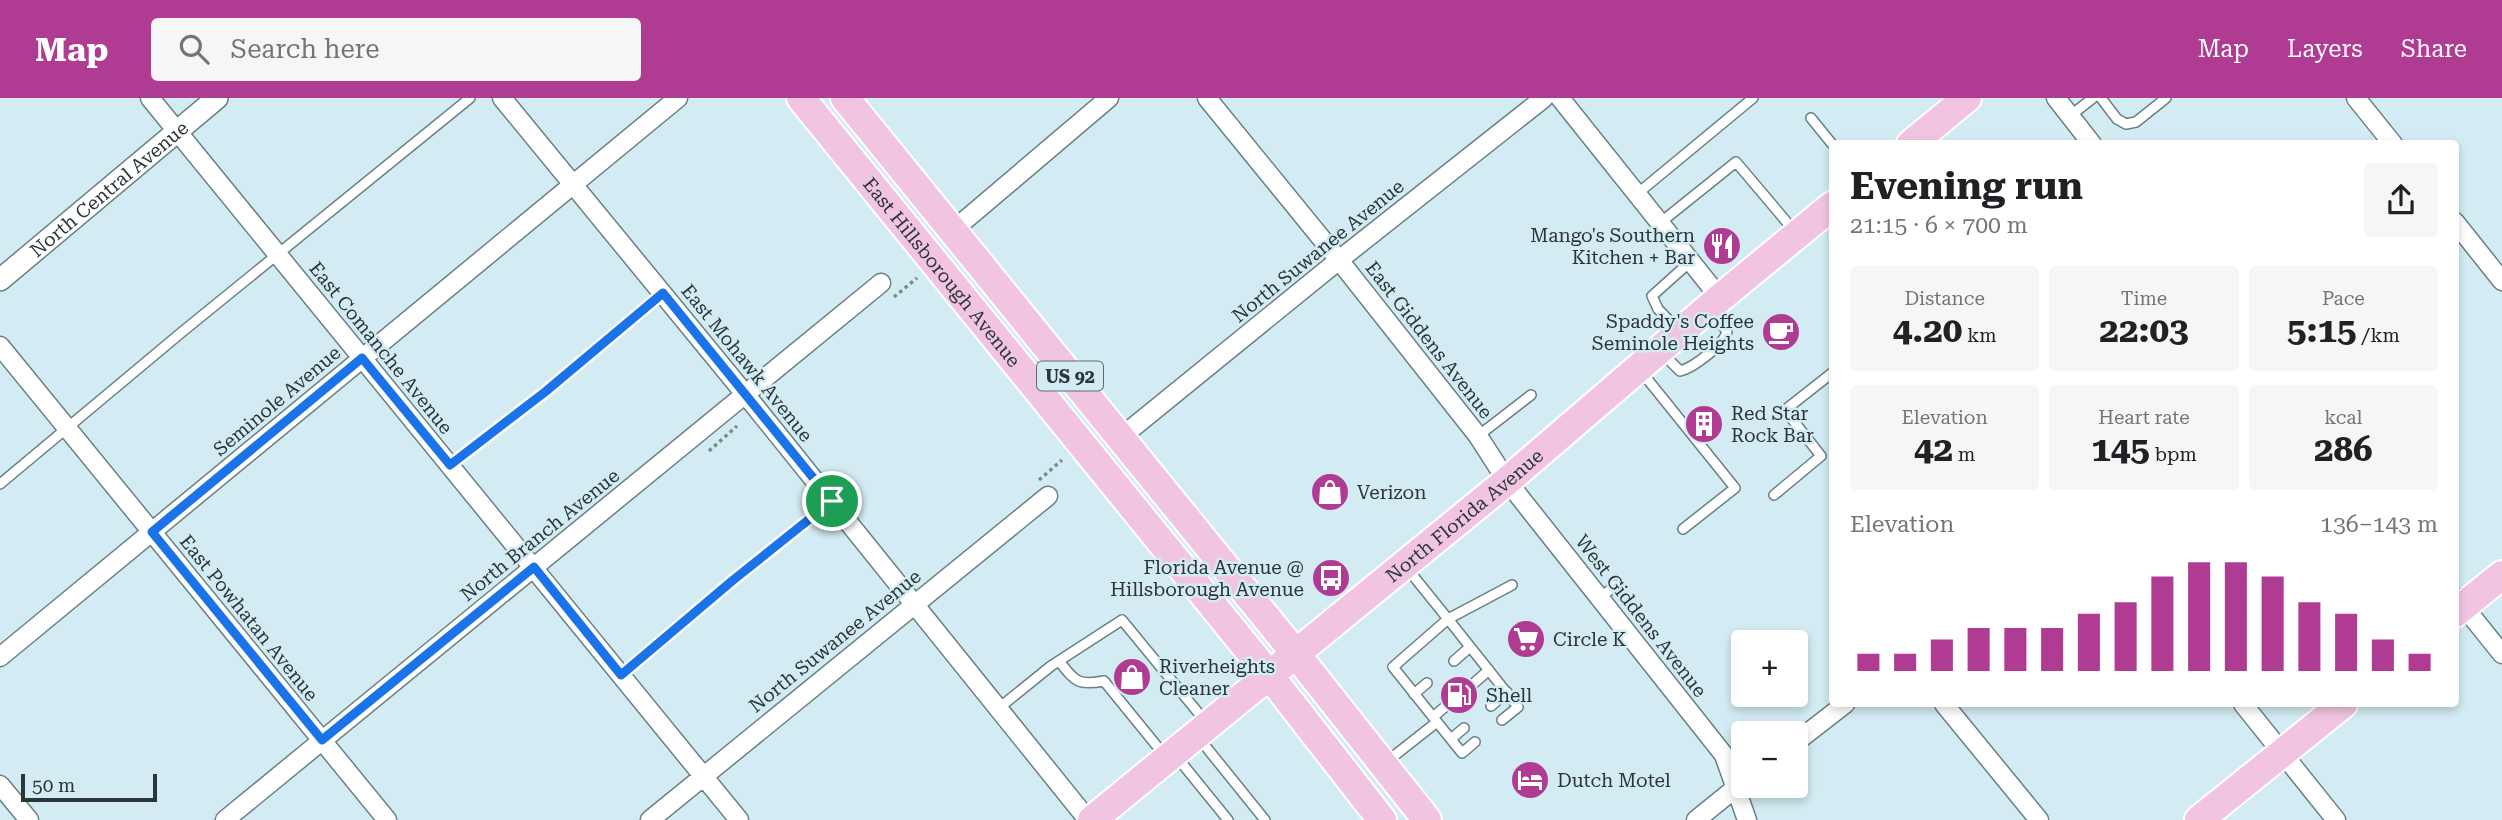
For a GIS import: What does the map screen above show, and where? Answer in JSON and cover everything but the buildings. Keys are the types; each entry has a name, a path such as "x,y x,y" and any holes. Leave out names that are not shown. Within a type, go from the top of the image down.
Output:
{"main road":[{"name":"East Hillsborough Avenue","path":"801,98 1269,675"},
{"name":"East Hillsborough Avenue","path":"845,98 1295,653"},
{"path":"1916,140 1967,98"},
{"name":"North Florida Avenue","path":"1090,820 1171,757 1507,481 1829,209"},
{"path":"2459,604 2502,575"},
{"name":"US 92","path":"1295,653 1427,820"},
{"name":"US 92","path":"1269,675 1382,820"},
{"path":"2199,820 2339,707"}],"street":[{"name":"East Comanche Avenue","path":"150,98 739,820"},
{"name":"North Central Avenue","path":"0,280 218,98"},
{"name":"East Mohawk Avenue","path":"502,98 1090,820"},
{"name":"Seminole Avenue","path":"0,657 678,98"},
{"path":"951,232 1109,98"},
{"name":"East Giddens Avenue","path":"1207,98 1478,436 1507,481"},
{"name":"North Suwanee Avenue","path":"1120,438 1544,98"},
{"path":"1560,98 1691,261 1714,304"},
{"path":"2056,98 2089,140"},
{"path":"2356,98 2390,140"},
{"path":"2459,227 2502,281"},
{"name":"North Branch Avenue","path":"226,820 881,283"},
{"name":"East Powhatan Avenue","path":"0,346 387,820"},
{"name":"West Giddens Avenue","path":"1507,481 1724,755 1731,769"},
{"name":"North Suwanee Avenue","path":"650,820 1048,496"},
{"path":"2459,606 2502,654"},
{"path":"1808,733 1841,707"},
{"path":"1946,707 2039,820"},
{"path":"2245,707 2336,820"},
{"path":"0,785 29,820"},
{"path":"1696,820 1731,792"},
{"name":"West Giddens Avenue","path":"1742,798 1747,820"}],"lane":[{"path":"0,484 470,98"},
{"path":"1637,194 1753,98"},
{"path":"2070,116 2093,98"},
{"path":"2101,98 2118,119 2126,124 2136,122 2166,98"},
{"path":"1811,118 1829,140"},
{"path":"1660,223 1736,162 1798,235"},
{"path":"1691,261 1652,296 1680,371 1689,369 1723,342 1727,335 1714,304"},
{"path":"450,465 545,392 663,293"},
{"path":"1639,369 1735,488 1683,529"},
{"path":"1774,495 1821,456 1785,410 1829,375"},
{"path":"1478,436 1531,395"},
{"path":"621,675 832,501"},
{"path":"1404,565 1518,707 1502,720"},
{"path":"1475,743 1462,753 1393,667 1448,619 1512,585"},
{"path":"1600,598 1616,585"},
{"path":"999,708 1059,661 1122,620 1265,820"},
{"path":"1454,661 1470,647"},
{"path":"1059,661 1074,680 1082,683 1104,681 1228,820"},
{"path":"1473,684 1489,670"},
{"path":"1414,694 1427,683"},
{"path":"1491,706 1507,692"},
{"path":"1383,765 1446,706"},
{"path":"1451,739 1464,728"}],"place":[{"name":"Mango's Southern Kitchen + Bar","path":"1722,246"},
{"name":"Spaddy's Coffee Seminole Heights","path":"1781,332"},
{"name":"Red Star Rock Bar","path":"1704,424"},
{"name":"Verizon","path":"1330,492"},
{"name":"Florida Avenue @ Hillsborough Avenue","path":"1331,578"},
{"name":"Circle K","path":"1526,639"},
{"name":"Riverheights Cleaner","path":"1132,677"},
{"name":"Shell","path":"1459,695"},
{"name":"Dutch Motel","path":"1530,780"}],"route":[{"path":"663,293 832,501 621,675 534,567 322,740 152,532 362,358 450,465 545,392 663,293"}]}
